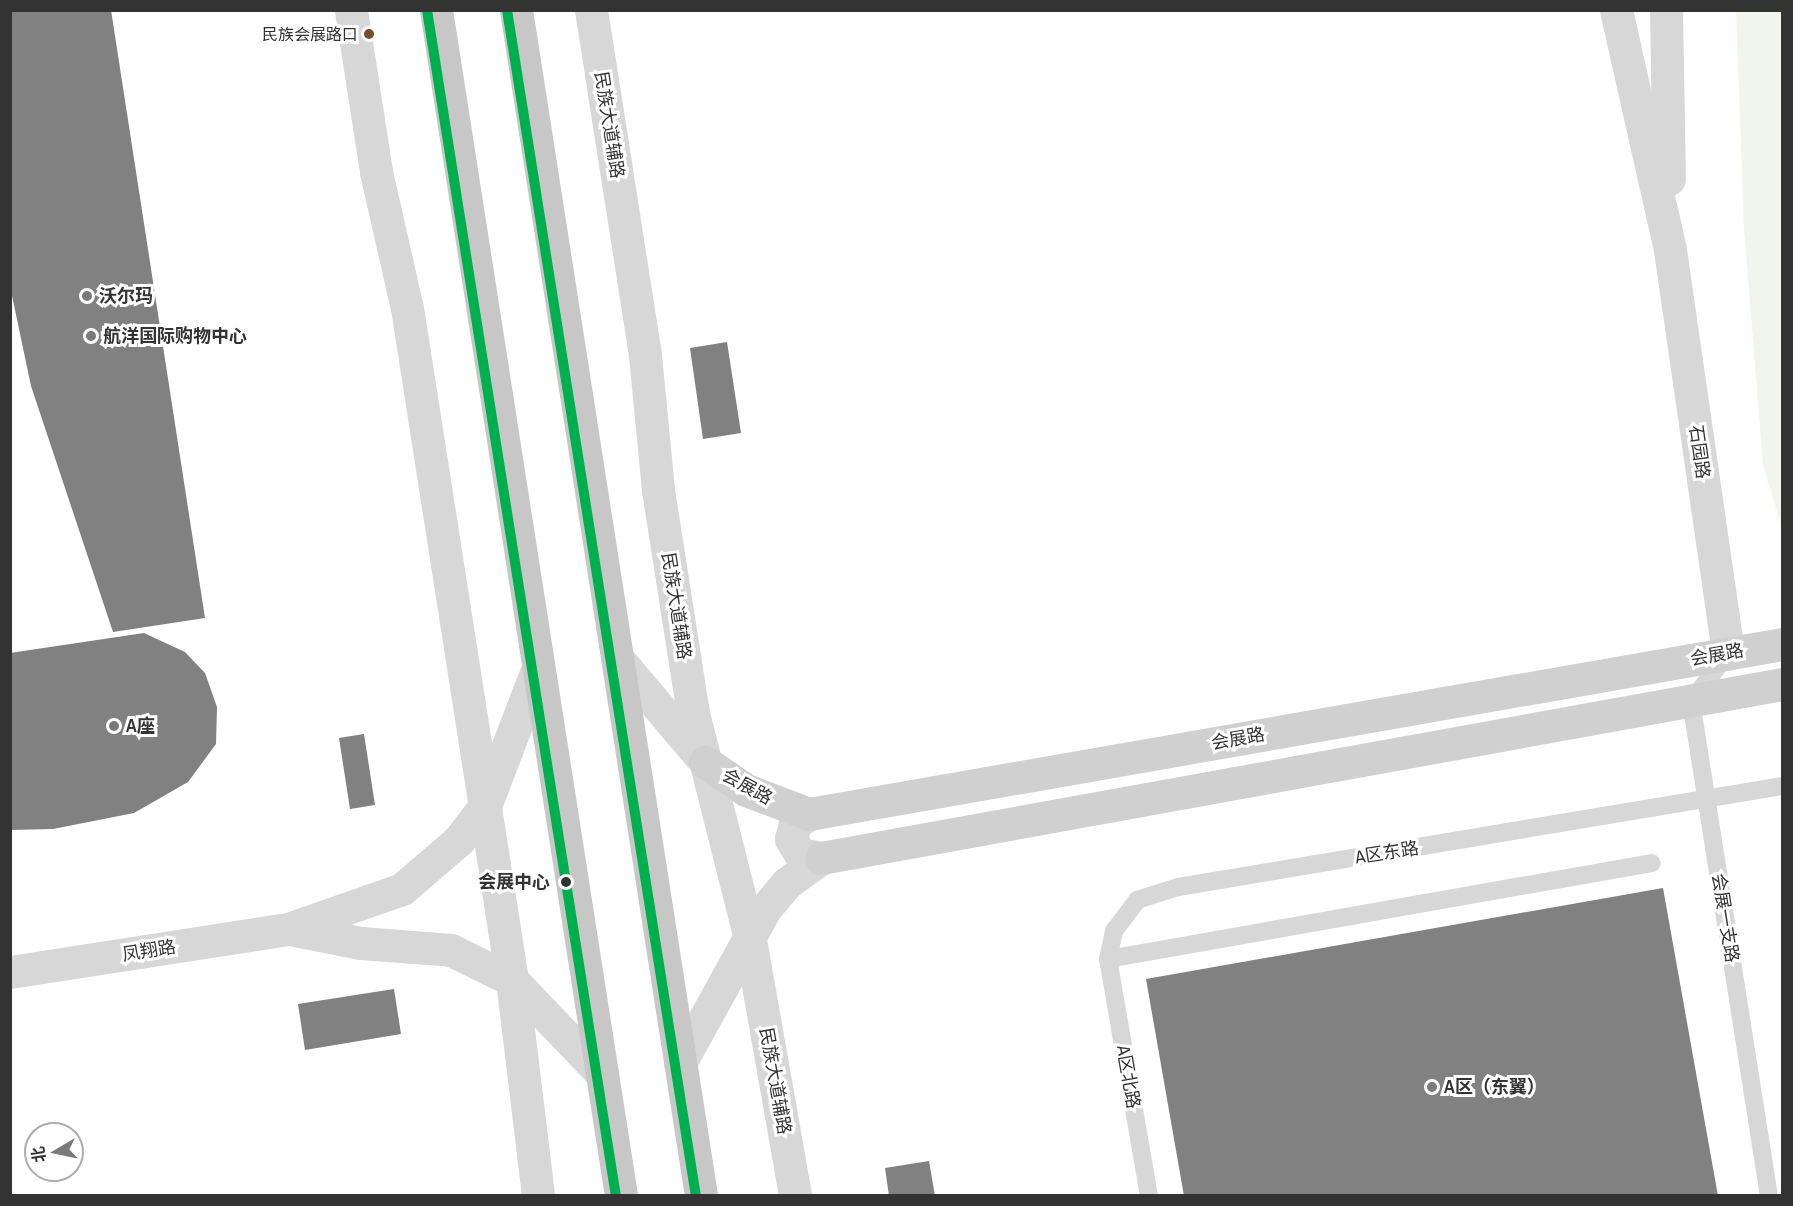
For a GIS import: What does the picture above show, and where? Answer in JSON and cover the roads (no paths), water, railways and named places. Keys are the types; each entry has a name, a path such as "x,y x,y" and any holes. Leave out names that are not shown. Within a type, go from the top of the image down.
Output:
{"highway":[{"path":"436,10 621,1196"},
{"path":"516,10 701,1196"},
{"path":"602,1074 610,1196"}],"main road":[{"name":"会展路","path":"705,762 746,790 808,814 1782,644"},
{"path":"821,858 1782,684"}],"street":[{"path":"351,10 376,172 407,308 512,980 538,1196"},
{"name":"民族大道辅路","path":"591,10 645,355 658,489 705,762 749,934 795,1196"},
{"name":"石园路","path":"1616,10 1670,250 1728,654"},
{"name":"石园路","path":"1666,10 1670,250"},
{"path":"617,658 705,762"},
{"path":"288,929 402,889 458,841 485,806 538,667"},
{"path":"808,814 795,823 791,839 800,854 821,858"},
{"path":"680,1063 749,934 787,883 821,858"},
{"path":"288,929 362,943 451,950 512,980 602,1074"},
{"name":"凤翔路","path":"10,972 288,929"}],"lane":[{"path":"1691,701 1728,654"},
{"name":"会展一支路","path":"1691,701 1769,1196"},
{"name":"A区东路","path":"1108,960 1114,931 1137,900 1178,887 1705,801 1782,786"},
{"path":"1108,960 1652,864"},
{"name":"A区北路","path":"1108,960 1149,1196"}],"place":[{"name":"民族会展路口","path":"369,34"},
{"name":"沃尔玛","path":"87,296"},
{"name":"航洋国际购物中心","path":"91,336"},
{"name":"A座","path":"114,726"},
{"name":"会展中心","path":"566,882"},
{"name":"A区（东翼）","path":"1432,1087"}]}
